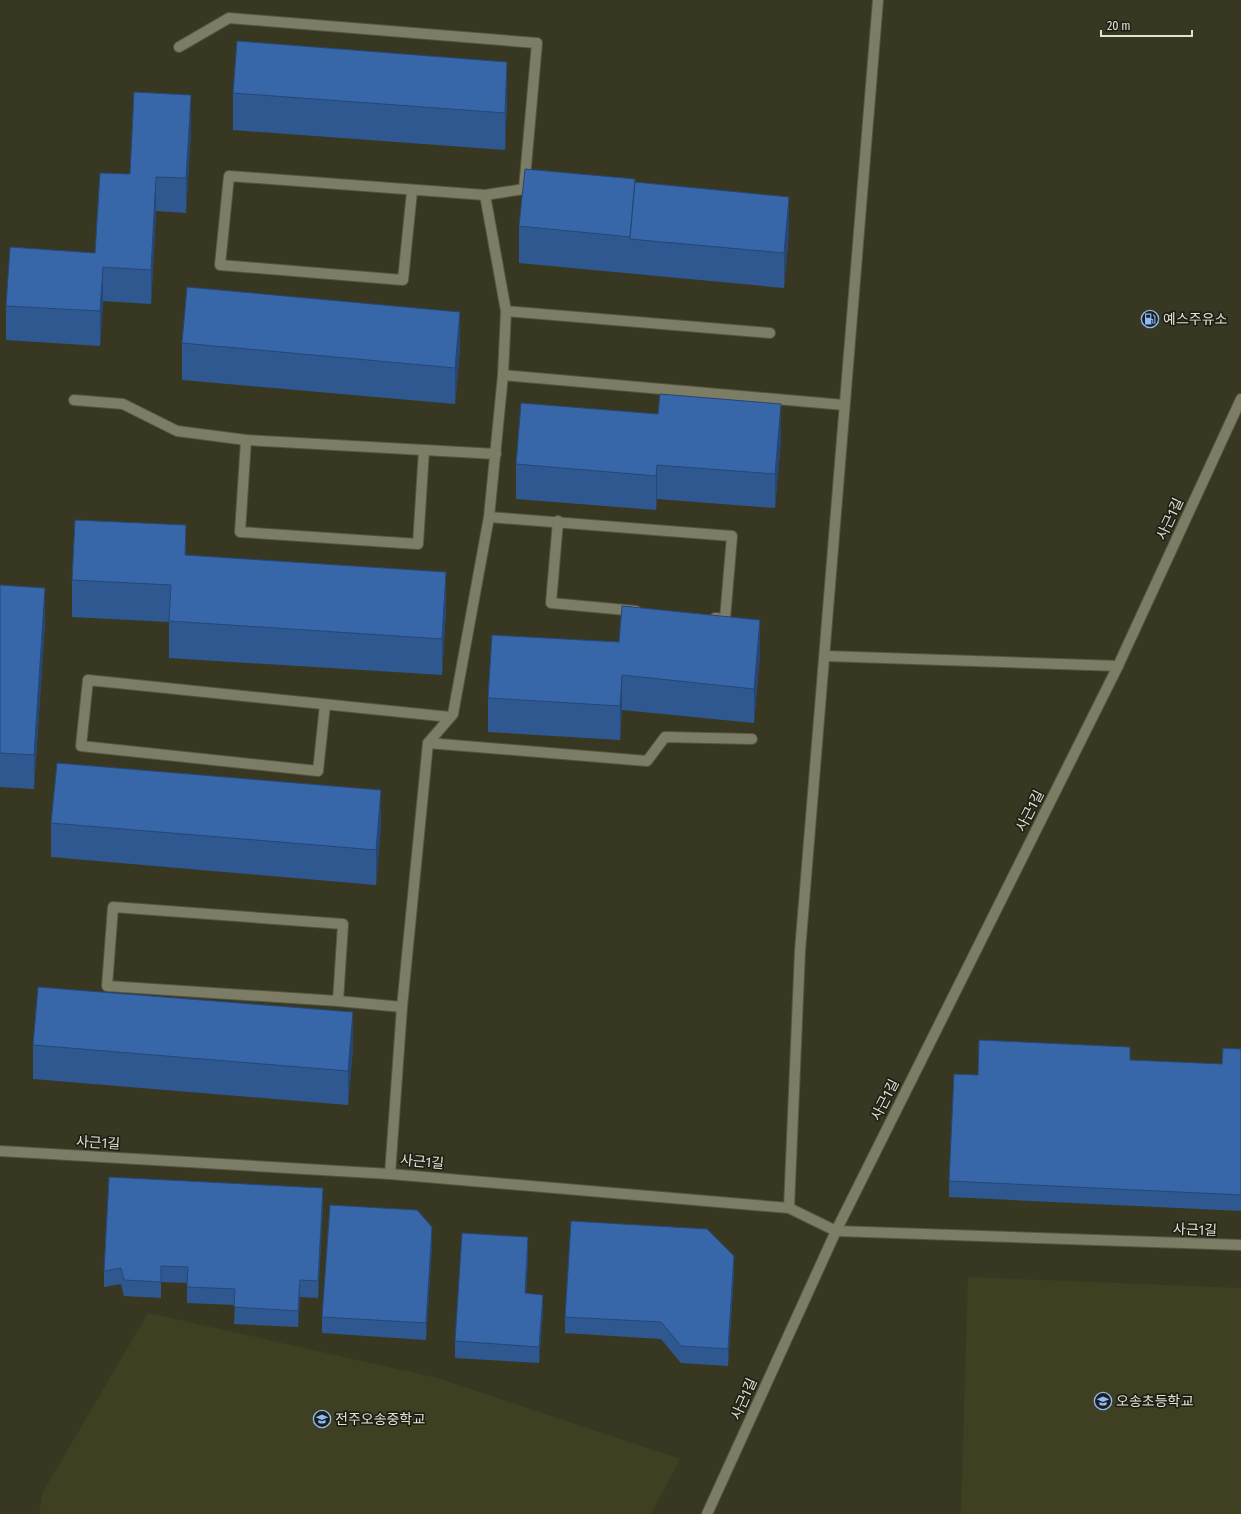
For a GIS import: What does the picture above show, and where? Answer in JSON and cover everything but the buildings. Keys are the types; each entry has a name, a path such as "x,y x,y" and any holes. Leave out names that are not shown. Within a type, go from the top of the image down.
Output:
{"street":[{"path":"789,1208 800,951 878,0"},
{"path":"179,47 229,18 537,43 524,189 484,195 412,191 229,176 220,265 402,280 412,191"},
{"path":"390,1174 402,1007 428,744 453,714 490,517 503,375 506,311 484,195"},
{"path":"506,311 770,334"},
{"path":"503,375 844,405"},
{"name":"사근1길","path":"707,1514 836,1231 1118,666 1241,399"},
{"path":"74,400 122,404 177,431 246,440 496,454"},
{"path":"246,440 240,532 418,544 424,450"},
{"path":"490,517 558,521 732,536 725,619 701,617"},
{"path":"558,521 551,604 646,612"},
{"path":"825,656 1118,666"},
{"path":"325,705 318,771 81,746 88,680 450,717"},
{"path":"428,744 647,761 665,737 752,739"},
{"path":"338,1001 343,924 113,907 107,986 338,1001 402,1007"},
{"name":"사근1길","path":"0,1152 390,1174 789,1208 836,1231 1241,1245"}],"shaded area":[{"name":"오송초등학교","path":"968,1277 1241,1288 1241,1514 961,1514"},
{"name":"전주오송중학교","path":"148,1313 437,1378 680,1459 651,1514 39,1514 43,1492"}],"place":[{"name":"예스주유소","path":"1150,319"},
{"name":"오송초등학교","path":"1103,1401"},
{"name":"전주오송중학교","path":"322,1419"}]}
